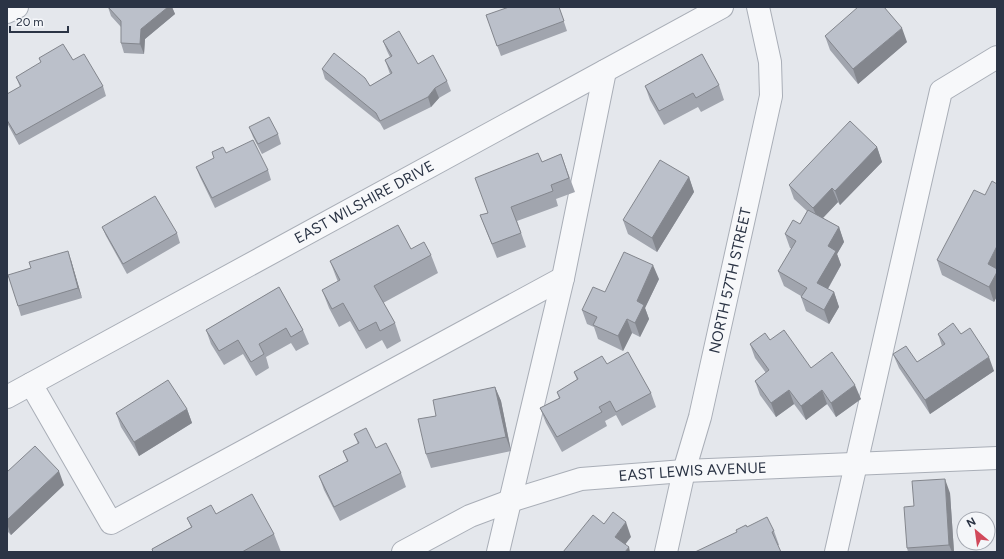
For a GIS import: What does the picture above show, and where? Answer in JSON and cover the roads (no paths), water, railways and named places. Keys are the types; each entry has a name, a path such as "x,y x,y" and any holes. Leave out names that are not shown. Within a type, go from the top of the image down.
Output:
{"street":[{"path":"7,12 16,7"},
{"name":"EAST WILSHIRE DRIVE","path":"7,397 722,7"},
{"name":"NORTH 57TH STREET","path":"666,552 684,471 703,402 771,96 770,62 758,7"},
{"path":"836,552 941,91 997,57"},
{"path":"498,552 563,278 605,71"},
{"path":"32,384 111,523 563,278"},
{"name":"EAST LEWIS AVENUE","path":"403,552 470,516 510,500 581,479 684,471 997,458"}]}
